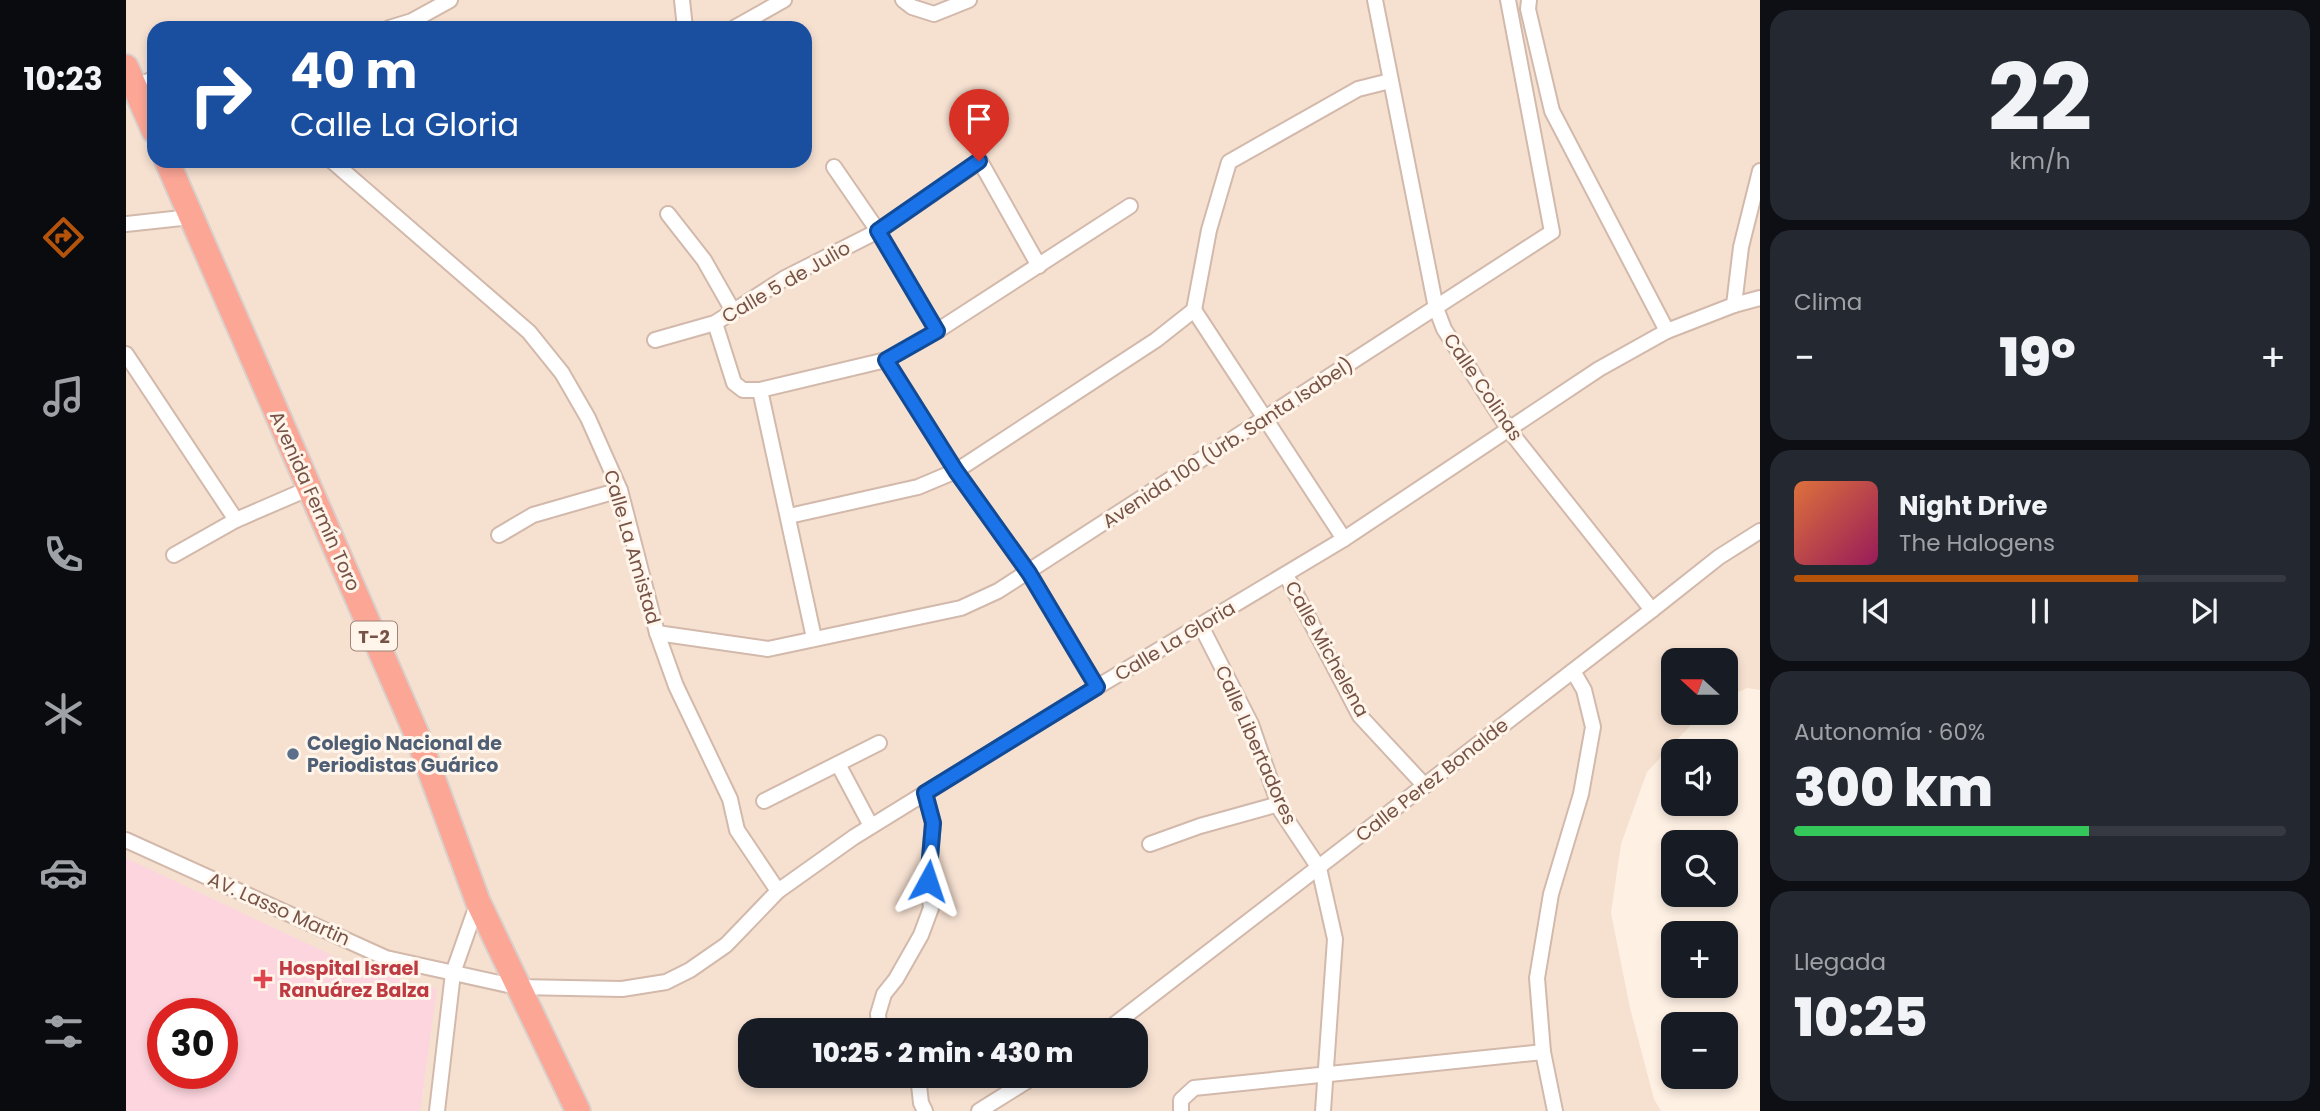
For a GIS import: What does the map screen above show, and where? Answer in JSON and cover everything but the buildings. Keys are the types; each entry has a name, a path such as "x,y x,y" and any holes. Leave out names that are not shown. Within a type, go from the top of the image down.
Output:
{"highway":[{"path":"138,77 147,107"},
{"name":"Avenida Fermín Toro","path":"170,168 417,735 478,902 578,1111"}],"street":[{"path":"412,21 450,0"},
{"path":"682,0 684,21"},
{"path":"746,21 784,0"},
{"path":"903,0 912,7 934,14 969,0"},
{"name":"Calle Colinas","path":"1375,0 1436,308 1444,329 1509,430 1652,610"},
{"name":"Avenida 100 (Urb. Santa Isabel)","path":"657,633 768,649 961,608 999,591 1029,573 1552,233 1508,0"},
{"path":"1529,0 1528,9 1552,111 1667,331"},
{"path":"789,516 918,487 956,471 1156,340 1194,310 1209,230 1229,162 1359,89 1390,81"},
{"name":"Calle 5 de Julio","path":"655,340 715,323 785,278 878,231 979,161 1039,266"},
{"path":"834,167 878,231 937,331"},
{"name":"Calle La Amistad","path":"340,168 529,332 562,373 588,418 620,490 657,633 676,686 730,799 737,830 778,891"},
{"path":"1734,305 1741,247 1760,171"},
{"path":"715,323 734,383 743,390 760,390 886,360 937,331 1130,206"},
{"path":"668,214 704,260 733,311"},
{"path":"126,224 191,217"},
{"name":"Calle La Gloria","path":"517,987 622,989 666,982 690,970 726,945 778,891 871,826 1344,539 1599,369 1667,331 1760,298"},
{"path":"1194,310 1344,539"},
{"path":"126,354 236,520"},
{"path":"886,360 956,471 1029,573 1097,687"},
{"path":"760,390 814,638"},
{"path":"174,555 236,520 310,488"},
{"path":"499,535 533,515 620,490"},
{"name":"Calle Perez Bonalde","path":"1123,1018 1718,557 1760,531"},
{"name":"Calle Michelena","path":"1286,575 1360,716 1425,786"},
{"name":"Calle Libertadores","path":"1201,626 1251,724 1279,804 1319,868 1335,939 1323,1111"},
{"path":"1555,1111 1543,1052 1537,978 1551,894 1581,794 1592,727 1584,690 1573,671"},
{"path":"764,801 879,743"},
{"path":"838,764 871,826"},
{"path":"878,1018 884,994 921,935 931,908 928,881 933,823 925,793"},
{"path":"1150,844 1200,826 1279,804"},
{"name":"AV. Lasso Martin","path":"126,840 386,958 517,987"},
{"path":"437,1111 453,973 478,902"},
{"path":"1181,1111 1181,1100 1194,1088 1543,1052"},
{"path":"919,1088 925,1111"},
{"path":"979,1111 1016,1088"}],"shaded area":[{"path":"126,0 1760,0 1760,690 1747,688 1738,692 1738,648 1661,648 1661,725 1691,725 1678,739 1661,739 1661,757 1647,772 1621,844 1611,913 1630,1008 1654,1099 1661,1111 126,1111"},
{"name":"Hospital Israel Ranuárez Balza","path":"126,858 361,969 437,989 420,1111 126,1111"}],"place":[{"name":"Colegio Nacional de Periodistas Guárico","path":"293,754"},
{"name":"Hospital Israel Ranuárez Balza","path":"263,979"}],"route":[{"path":"928,881 933,823 925,793 1097,687 1029,573 956,471 886,360 937,331 878,231 979,161"}]}
